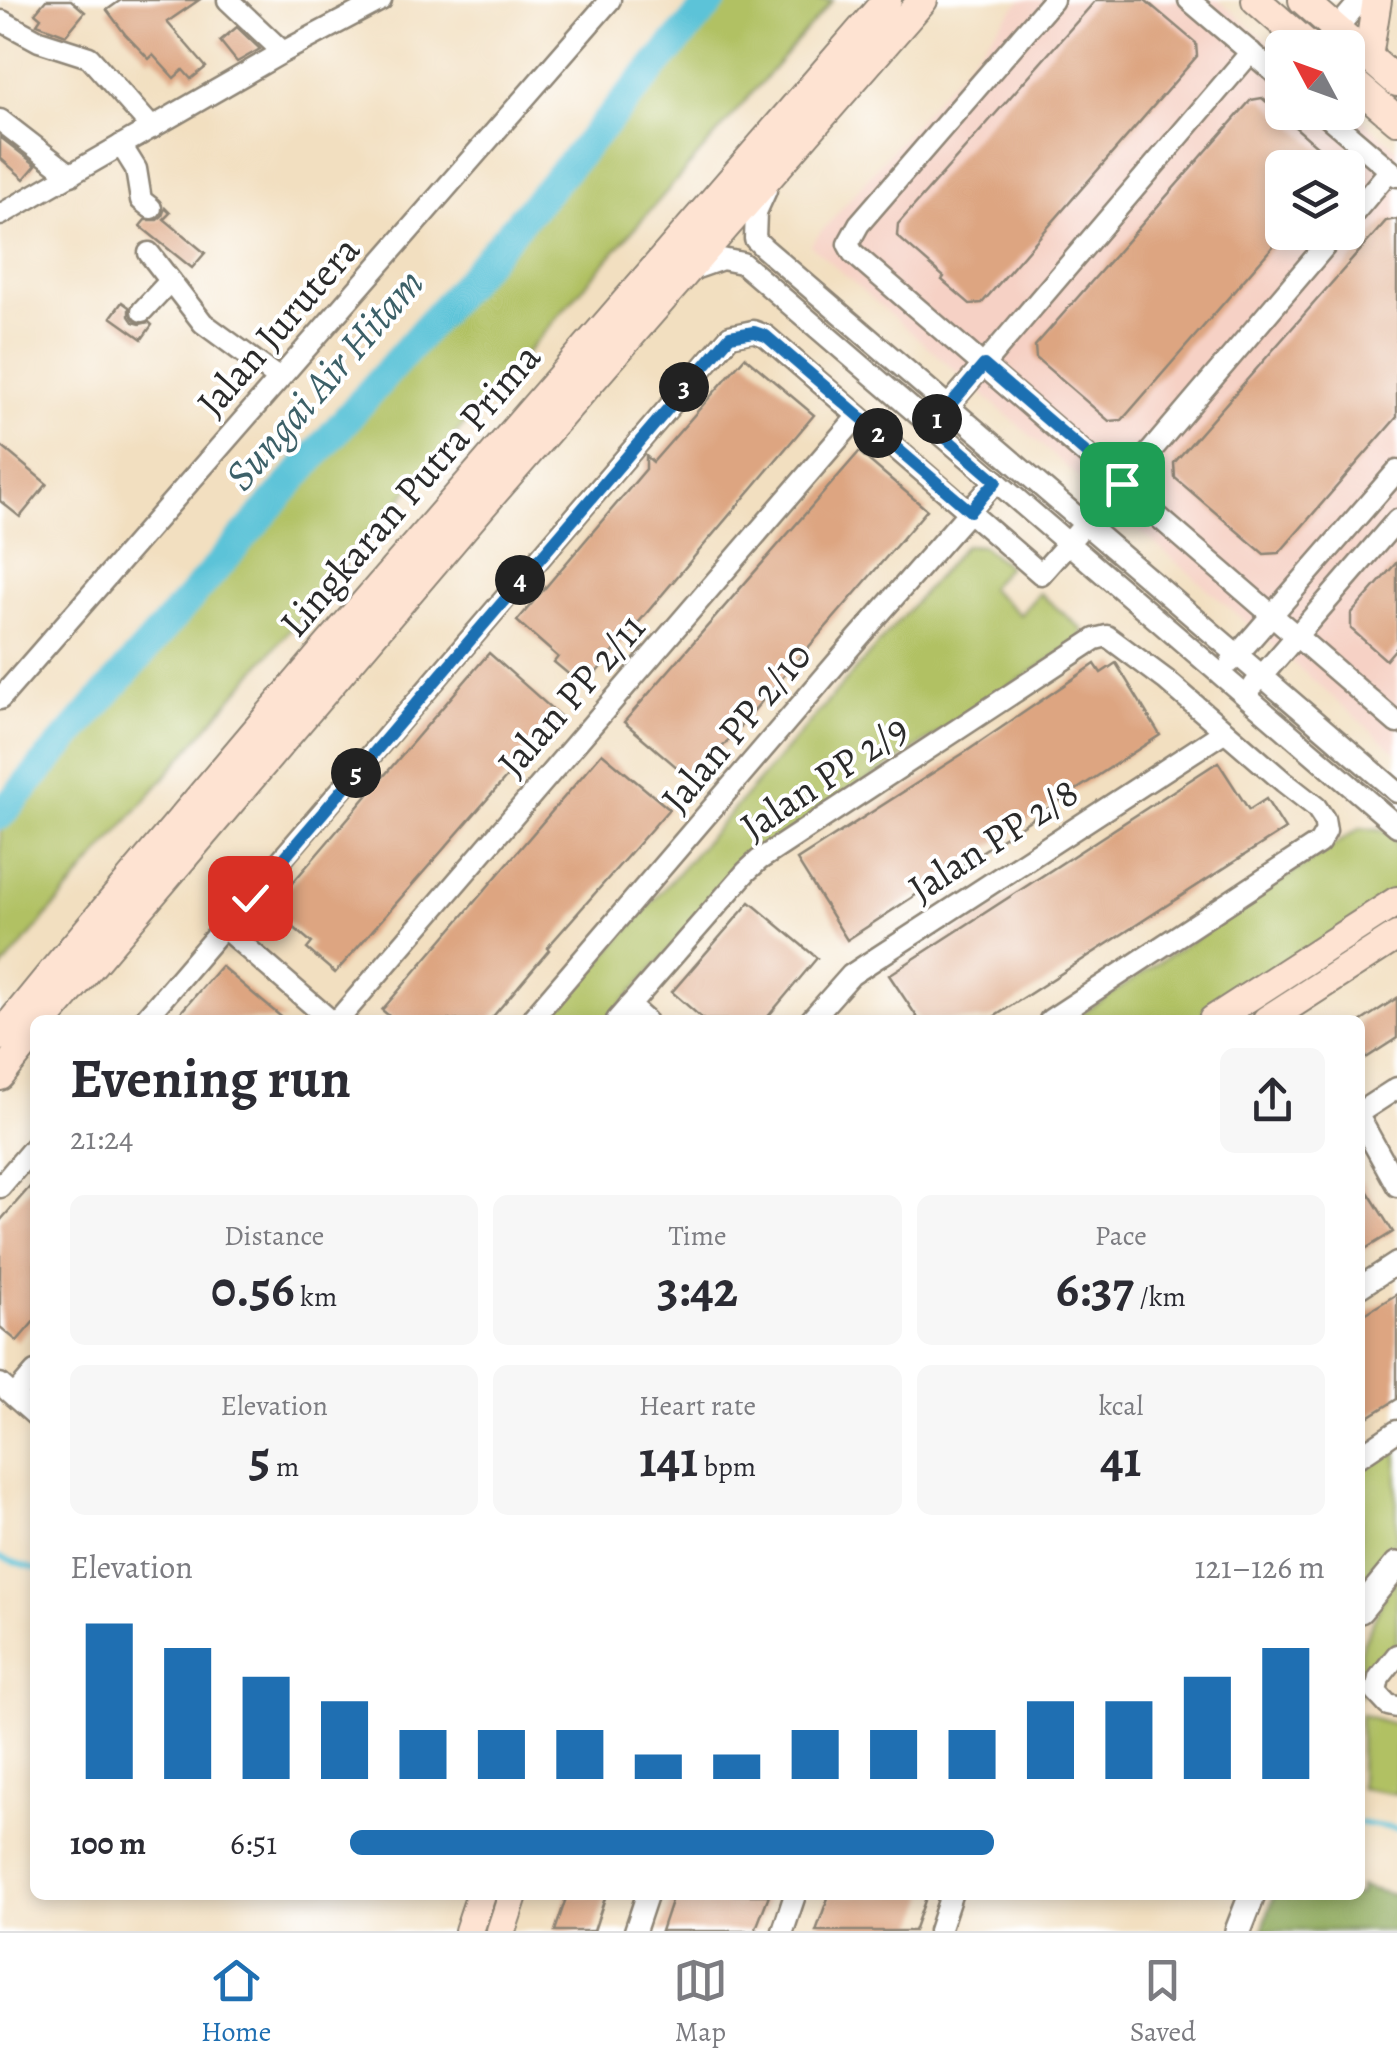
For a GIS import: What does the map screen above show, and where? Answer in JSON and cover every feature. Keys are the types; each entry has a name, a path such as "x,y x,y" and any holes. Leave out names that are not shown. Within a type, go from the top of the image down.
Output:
{"main road":[{"name":"Lingkaran Putra Prima","path":"0,1036 325,649 887,0"},
{"name":"Lingkaran Putra Prima","path":"48,1015 457,535 924,0"},
{"path":"1256,0 1290,30"},
{"path":"1303,0 1323,30"},
{"path":"1368,57 1376,0"},
{"path":"1365,56 1397,82"},
{"path":"1365,93 1397,120"},
{"path":"1221,1015 1397,901"},
{"path":"1274,1015 1397,936"},
{"path":"0,1076 30,1038"},
{"path":"469,1931 480,1900"},
{"path":"501,1931 511,1900"}],"street":[{"path":"228,0 283,52"},
{"path":"0,216 283,52 381,0"},
{"name":"Jalan Jurutera","path":"0,699 610,0"},
{"path":"1053,0 860,224 848,244 853,254 1397,724"},
{"path":"1189,0 1265,64"},
{"path":"1335,30 1361,0"},
{"path":"2,21 39,41 88,57 152,128"},
{"path":"932,426 1251,52"},
{"path":"0,120 70,175"},
{"path":"1343,130 1394,173 1365,203"},
{"path":"121,146 136,169 141,200 151,208"},
{"path":"774,170 756,212 755,239 1397,792"},
{"path":"1122,484 1322,250"},
{"path":"148,253 202,324 278,378"},
{"path":"685,272 722,258 742,263 1397,826"},
{"path":"142,311 170,281"},
{"path":"148,1015 730,336 754,332 766,336 1041,574 1084,524"},
{"name":"Jalan PP 2/11","path":"342,1015 858,416"},
{"path":"1220,675 1397,471"},
{"name":"Jalan PP 2/10","path":"535,1015 996,481"},
{"path":"1245,696 1397,520"},
{"name":"Jalan PP 2/9","path":"630,1015 759,860 1096,639 1107,636 1225,730"},
{"path":"1058,1015 1318,843 1326,831 1316,807 1225,730"},
{"name":"Jalan PP 2/8","path":"816,1015 869,962 1225,730"},
{"path":"224,928 324,1015"},
{"path":"1365,1109 1397,1088"},
{"path":"1365,1129 1397,1186"},
{"path":"0,1187 30,1152"},
{"path":"1365,1284 1397,1263"},
{"path":"30,1375 7,1390 30,1410"},
{"path":"1365,1453 1397,1431"},
{"path":"1365,1604 1397,1565"},
{"path":"1397,1655 1379,1678 1376,1692 1388,1705 1397,1708"},
{"path":"635,1931 645,1900"},
{"path":"783,1931 793,1900"},
{"path":"939,1931 950,1900"},
{"path":"1238,1931 1250,1900"}],"shaded area":[{"path":"1021,0 1218,0 1265,40 1265,130 1365,130 1365,122 1397,149 1397,753 810,245"}],"green space":[{"path":"698,0 833,0 475,412 0,971 0,811"},
{"path":"965,545 982,546 1008,566 989,588 1020,615 1039,593 1083,630 1080,640 751,857 612,1015 553,1015"},
{"path":"1360,828 1394,832 1397,888 1354,921 1205,1015 1080,1015"},
{"path":"1397,1439 1397,1539 1365,1578 1365,1460"},
{"path":"1397,1576 1397,1647 1365,1689 1365,1639"},
{"path":"1365,1715 1397,1725 1397,1794 1365,1789"},
{"path":"1365,1887 1397,1896 1397,1931 1262,1931 1272,1900 1365,1900"}],"building":[{"path":"46,0 71,0 85,12 66,35 37,24 41,18 35,13"},
{"path":"121,0 199,0 167,22 206,67 191,79 183,70 174,78 153,55 149,59 107,10"},
{"path":"1096,0 1145,0 1196,43 1197,56 982,303 970,304 897,236 898,224"},
{"path":"237,27 260,49 237,62 220,41"},
{"path":"1251,100 1265,101 1265,130 1299,130 1321,150 1265,150 1265,250 1270,250 1122,420 1109,421 1036,358 1035,346"},
{"path":"0,137 36,165 24,179 0,158"},
{"path":"165,208 170,213 164,219 205,253 192,268 140,226 145,220 157,220"},
{"path":"1397,219 1397,417 1279,553 1264,554 1175,478 1174,463 1361,250 1365,250 1386,221"},
{"path":"122,302 129,307 133,322 152,325 142,339 111,317"},
{"path":"745,357 814,415 584,687 554,662 558,657 517,621 646,469 646,456 653,462"},
{"path":"0,445 47,484 20,517 0,501"},
{"path":"859,452 927,510 693,781 624,722"},
{"path":"1397,562 1397,647 1386,660 1351,629 1351,614"},
{"path":"489,653 560,716 335,973 307,949 312,943 271,908"},
{"path":"1116,663 1160,735 847,940 797,860 1095,664 1101,673"},
{"path":"602,753 669,809 547,948 494,1015 388,1015 382,1010"},
{"path":"1218,762 1249,810 1266,799 1285,829 997,1015 916,1015 889,975"},
{"path":"750,902 817,958 769,1015 698,1015 672,992"},
{"path":"221,966 279,1015 178,1015"},
{"path":"1397,998 1397,1038 1365,1059 1365,1019"},
{"path":"30,1187 30,1326 17,1341 0,1327 0,1221"},
{"path":"1365,1187 1393,1232 1365,1249"},
{"path":"1397,1294 1397,1399 1365,1419 1365,1314"},
{"path":"565,1900 604,1900 594,1931 555,1931"},
{"path":"671,1900 767,1900 755,1931 661,1931"},
{"path":"827,1900 925,1900 914,1931 816,1931"}],"waterway":[{"name":"Sungai Air Hitam","path":"0,815 713,0"},
{"path":"0,1557 30,1567"},
{"path":"1365,1824 1397,1829"}],"route":[{"path":"250,898 730,336 754,332 766,336 970,511 996,481 932,426 984,365 1122,484"}]}
